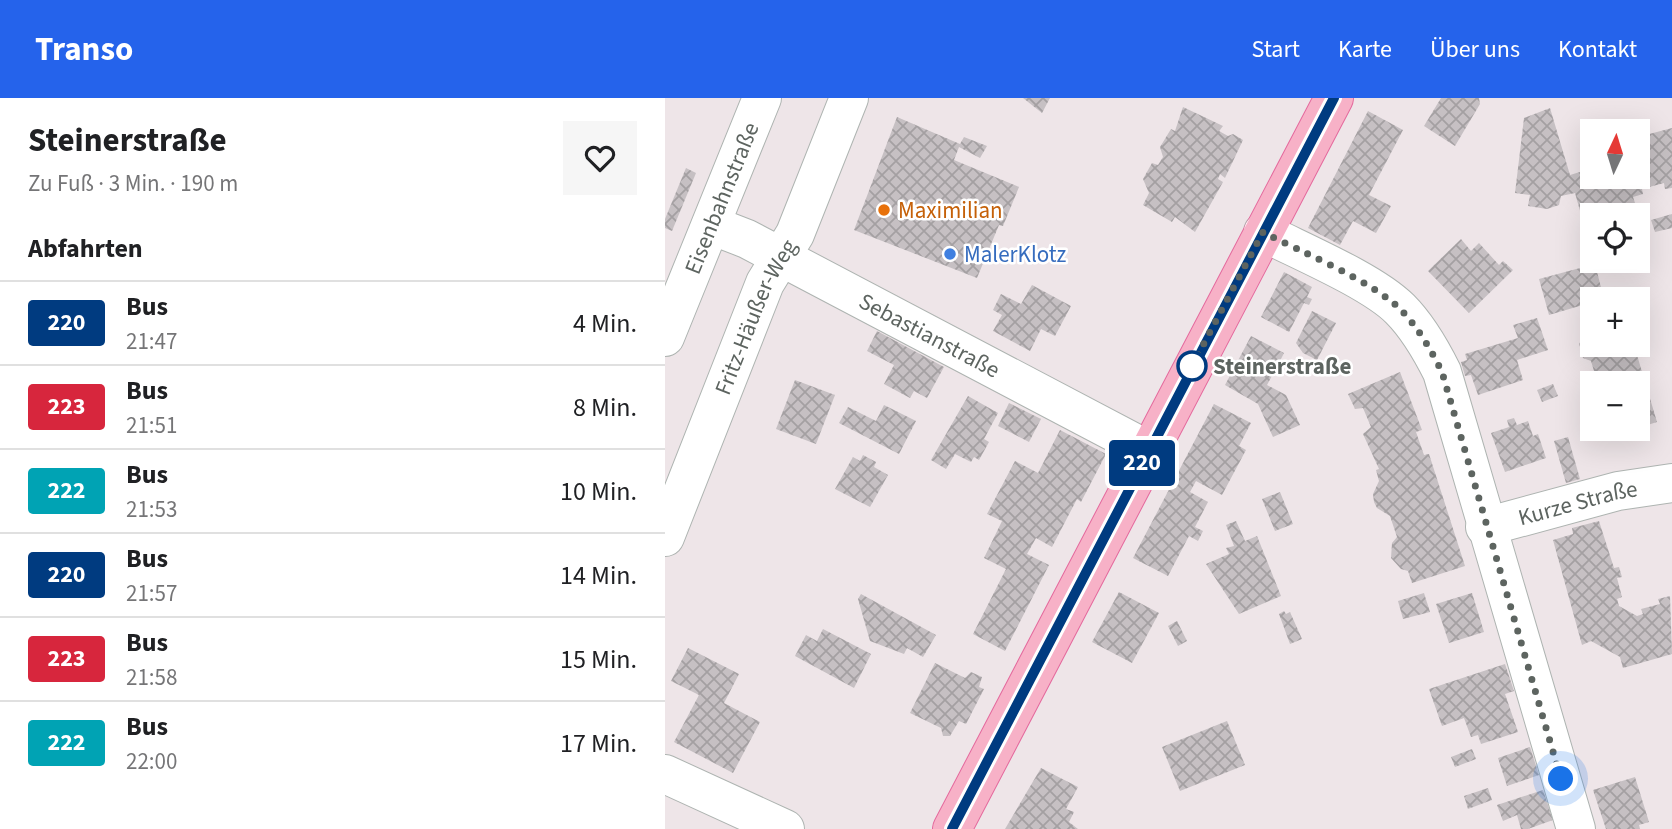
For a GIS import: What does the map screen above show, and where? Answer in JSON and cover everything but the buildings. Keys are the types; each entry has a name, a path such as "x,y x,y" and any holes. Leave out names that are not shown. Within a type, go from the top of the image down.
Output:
{"main road":[{"path":"953,829 1148,450 1334,98"}],"street":[{"name":"Eisenbahnstraße","path":"665,337 762,98"},
{"name":"Fritz-Häußer-Weg","path":"665,537 765,283 795,234 849,98"},
{"name":"Sebastianstraße","path":"711,225 780,257 1148,450"},
{"path":"1263,232 1381,294 1401,309 1417,329 1442,372 1485,527 1576,829"},
{"name":"Kurze Straße","path":"1485,527 1619,491 1672,483"},
{"path":"665,775 785,829"}],"bus line":[{"name":"220","path":"952,829 1334,98"}],"place":[{"name":"Maximilian","path":"884,210"},
{"name":"MalerKlotz","path":"950,254"},
{"name":"Steinerstraße","path":"1192,366"}],"route":[{"path":"1192,366 1263,232 1381,294 1401,309 1417,329 1442,372 1485,527 1561,779"}]}
